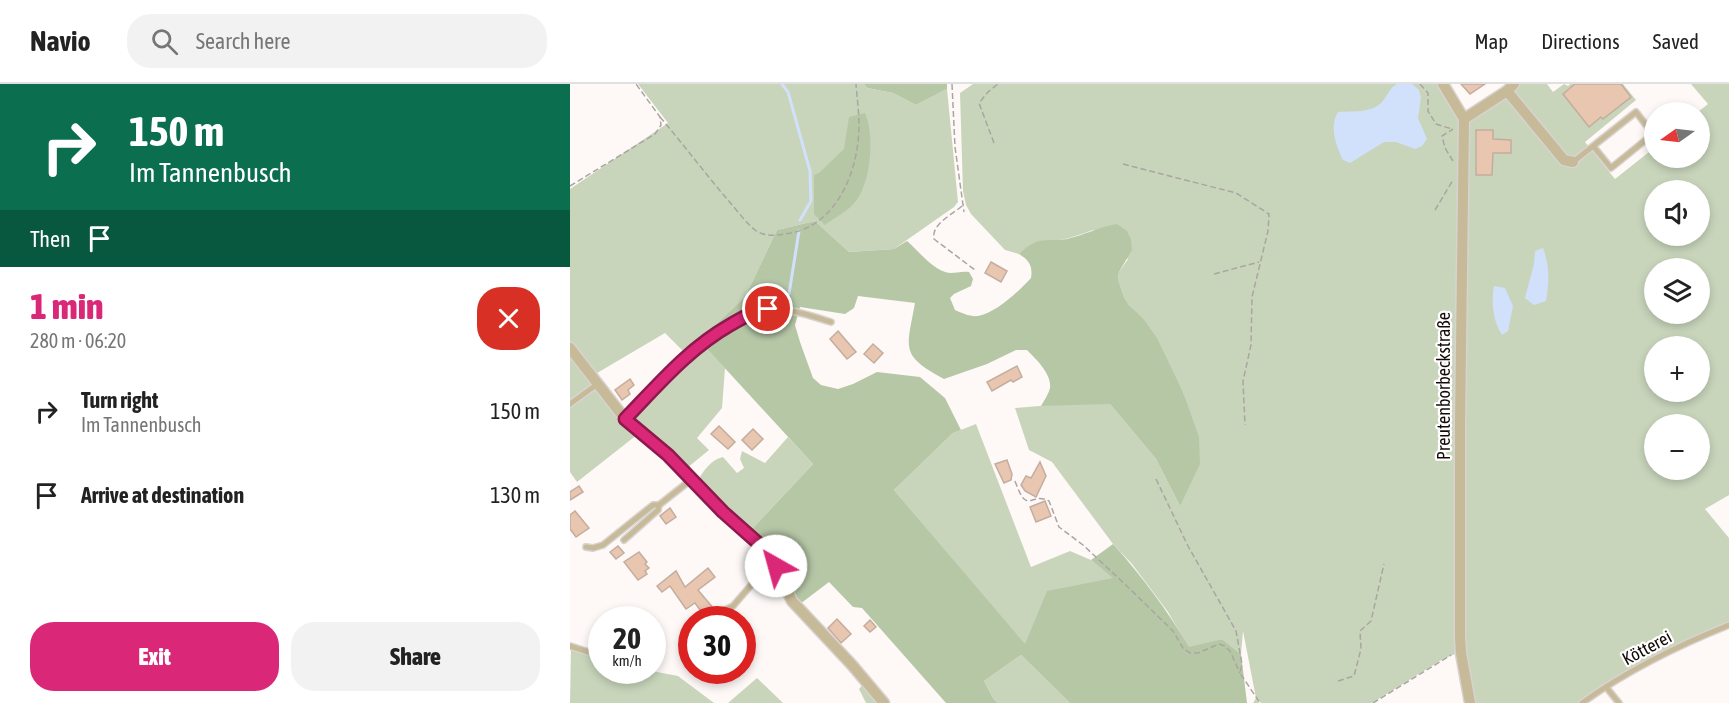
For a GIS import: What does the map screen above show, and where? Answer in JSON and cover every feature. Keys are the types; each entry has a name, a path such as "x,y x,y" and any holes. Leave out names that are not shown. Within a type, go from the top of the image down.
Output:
{"street":[{"path":"1443,84 1464,119 1511,88 1564,160 1573,162"},
{"name":"Preutenborbeckstraße","path":"1464,119 1460,424 1461,653 1470,703"},
{"path":"570,348 596,385 625,419 668,455 723,512 758,543 776,566 792,601 884,703"}],"lane":[{"path":"1573,162 1593,146 1636,112 1653,134 1611,168 1593,146"},
{"path":"625,419 681,360 703,342 753,313 768,309 785,310 831,322"},
{"path":"570,404 596,385"},
{"path":"586,547 593,548 603,545 692,479"},
{"path":"624,540 658,510 659,505"},
{"path":"733,606 765,569 776,566"},
{"name":"Kötterei","path":"1582,703 1606,687 1689,642 1729,625"},
{"path":"570,646 588,652"},
{"path":"1606,687 1619,703"}],"path":[{"path":"636,84 720,191 756,230 766,235 805,230 834,207 846,186 855,156 859,126 856,84"},
{"path":"952,84 952,114 964,212"},
{"path":"994,143 979,103 998,84"},
{"path":"1420,84 1428,93 1428,111 1436,124 1453,129"},
{"path":"570,186 655,134 661,125 660,117"},
{"path":"1454,168 1442,136 1464,119"},
{"path":"1123,164 1236,193 1269,214 1268,231 1252,297 1251,345 1243,381 1245,425"},
{"path":"1435,210 1455,177"},
{"path":"962,206 934,228 933,235 934,239 975,270"},
{"path":"1214,274 1260,262"},
{"path":"1156,479 1188,546 1236,631 1242,664 1240,673"},
{"path":"1015,481 1025,500 1032,501 1042,498 1049,501 1059,527 1083,545 1173,631 1183,648 1190,653 1198,653 1219,644 1225,646 1260,703"},
{"path":"1338,681 1354,676 1361,649 1360,632 1371,621 1384,564"},
{"path":"1373,703 1412,681 1443,659 1461,653"}],"green space":[{"path":"638,84 864,84 867,88 893,93 916,105 947,89 958,202 894,249 849,252 815,221 777,230 745,297 685,353 665,333 592,376 638,434 577,482 570,472 570,189 668,123"},
{"path":"864,84 947,84 947,89 916,105 893,93 867,88"},
{"path":"973,84 1449,84 1466,111 1509,84 1547,84 1553,92 1564,84 1568,86 1570,84 1623,84 1636,100 1585,142 1615,179 1644,156 1644,168 1710,168 1710,102 1706,102 1691,84 1729,84 1729,495 1705,509 1729,538 1729,626 1606,684 1578,703 1471,703 1460,652 1443,659 1372,703 1261,703 1257,699 1259,703 1253,703 1256,698 1243,631 1241,654 1222,639 1189,648 1168,612 1132,564 1113,544 1052,462 1029,450 1015,408 1062,404 1110,404 1156,459 1180,506 1188,411 1183,392 1142,317 1124,297 1118,279 1119,272 1128,259 1093,230 1064,239 1035,244 1019,254 1005,250 971,214 963,191 960,93"},
{"path":"865,113 870,134 870,159 865,184 852,205 825,225 814,214 814,175 844,149 849,117"},
{"path":"815,221 849,252 894,249 907,241 938,269 950,273 969,272 973,279 971,286 950,298 955,310 975,316 985,314 1000,306 1031,278 1030,264 1019,254 1030,245 1042,240 1067,239 1117,224 1127,231 1131,239 1132,250 1119,272 1118,279 1124,297 1157,338 1183,392 1199,437 1200,464 1180,506 1156,459 1110,404 1041,406 1050,383 1042,367 1027,350 1016,350 987,364 944,379 919,363 910,349 910,330 915,303 858,296 854,308 845,314 800,307 795,325 813,378 821,385 838,389 877,372 920,377 945,398 961,430 953,433 894,490 1025,644 1047,591 1113,578 1091,560 1113,544 1154,594 1189,647 1222,639 1241,654 1247,703 1070,703 1021,655 984,681 998,703 946,703 862,608 853,607 829,582 800,604 771,552 751,530 813,464 699,340 745,297 777,230"},
{"path":"704,345 725,368 722,408 697,438 709,450 687,468 633,419 669,378"},
{"path":"976,424 1031,567 1070,551 1091,560 1114,578 1025,645 894,490 953,433"},
{"path":"788,437 813,464 751,530 723,507 698,480 712,463 723,457 737,473 744,468 740,459 742,451 765,463"},
{"path":"571,650 588,655 588,684 666,684 666,674 678,676 678,684 689,684 714,703 570,703"},
{"path":"1021,655 1070,703 998,703 984,681"},
{"path":"756,679 783,703 728,703 750,684 756,684"},
{"path":"865,682 883,703 866,703 859,689"}],"water":[{"path":"1397,84 1412,84 1419,90 1421,98 1418,118 1427,139 1422,146 1415,149 1396,142 1384,142 1350,163 1343,160 1334,130 1338,112 1361,111 1377,106"},
{"path":"1543,248 1548,274 1546,301 1534,305 1525,298 1535,251"},
{"path":"1494,286 1505,288 1513,306 1508,331 1502,335 1494,311"}],"building":[{"path":"1461,84 1485,84 1470,94"},
{"path":"1575,84 1621,84 1631,97 1589,127 1563,94"},
{"path":"1476,130 1493,130 1493,139 1511,140 1511,153 1493,153 1492,175 1476,175"},
{"path":"991,262 1007,271 1001,282 985,273"},
{"path":"838,331 856,352 847,359 830,339"},
{"path":"873,344 883,353 874,363 864,354"},
{"path":"1017,366 1022,377 1013,382 1011,380 992,391 987,382"},
{"path":"630,379 634,385 628,390 630,394 622,400 615,390"},
{"path":"719,426 735,442 728,449 711,434"},
{"path":"753,429 763,439 752,450 742,440"},
{"path":"1007,460 1012,474 1011,480 1004,483 995,464"},
{"path":"1040,462 1046,476 1036,497 1025,491 1021,485 1026,476 1031,478"},
{"path":"579,486 583,492 570,500 570,492"},
{"path":"1045,501 1051,516 1036,522 1030,507"},
{"path":"670,508 676,517 666,524 660,516"},
{"path":"575,511 589,528 576,537 570,529 570,515"},
{"path":"618,546 624,553 616,559 610,552"},
{"path":"639,552 649,568 645,571 647,574 638,580 624,562"},
{"path":"708,568 715,577 698,590 712,606 697,606 695,603 684,606 670,586 662,592 657,586 676,571 685,587"},
{"path":"837,619 851,634 841,643 828,628"},
{"path":"870,620 876,627 870,632 864,626"}],"waterway":[{"path":"782,84 788,92 810,171 811,201 800,220"},
{"path":"789,294 799,231"}],"route":[{"path":"768,309 759,310 741,318 703,342 681,360 625,419 668,455 723,512 758,543 776,566"}]}
